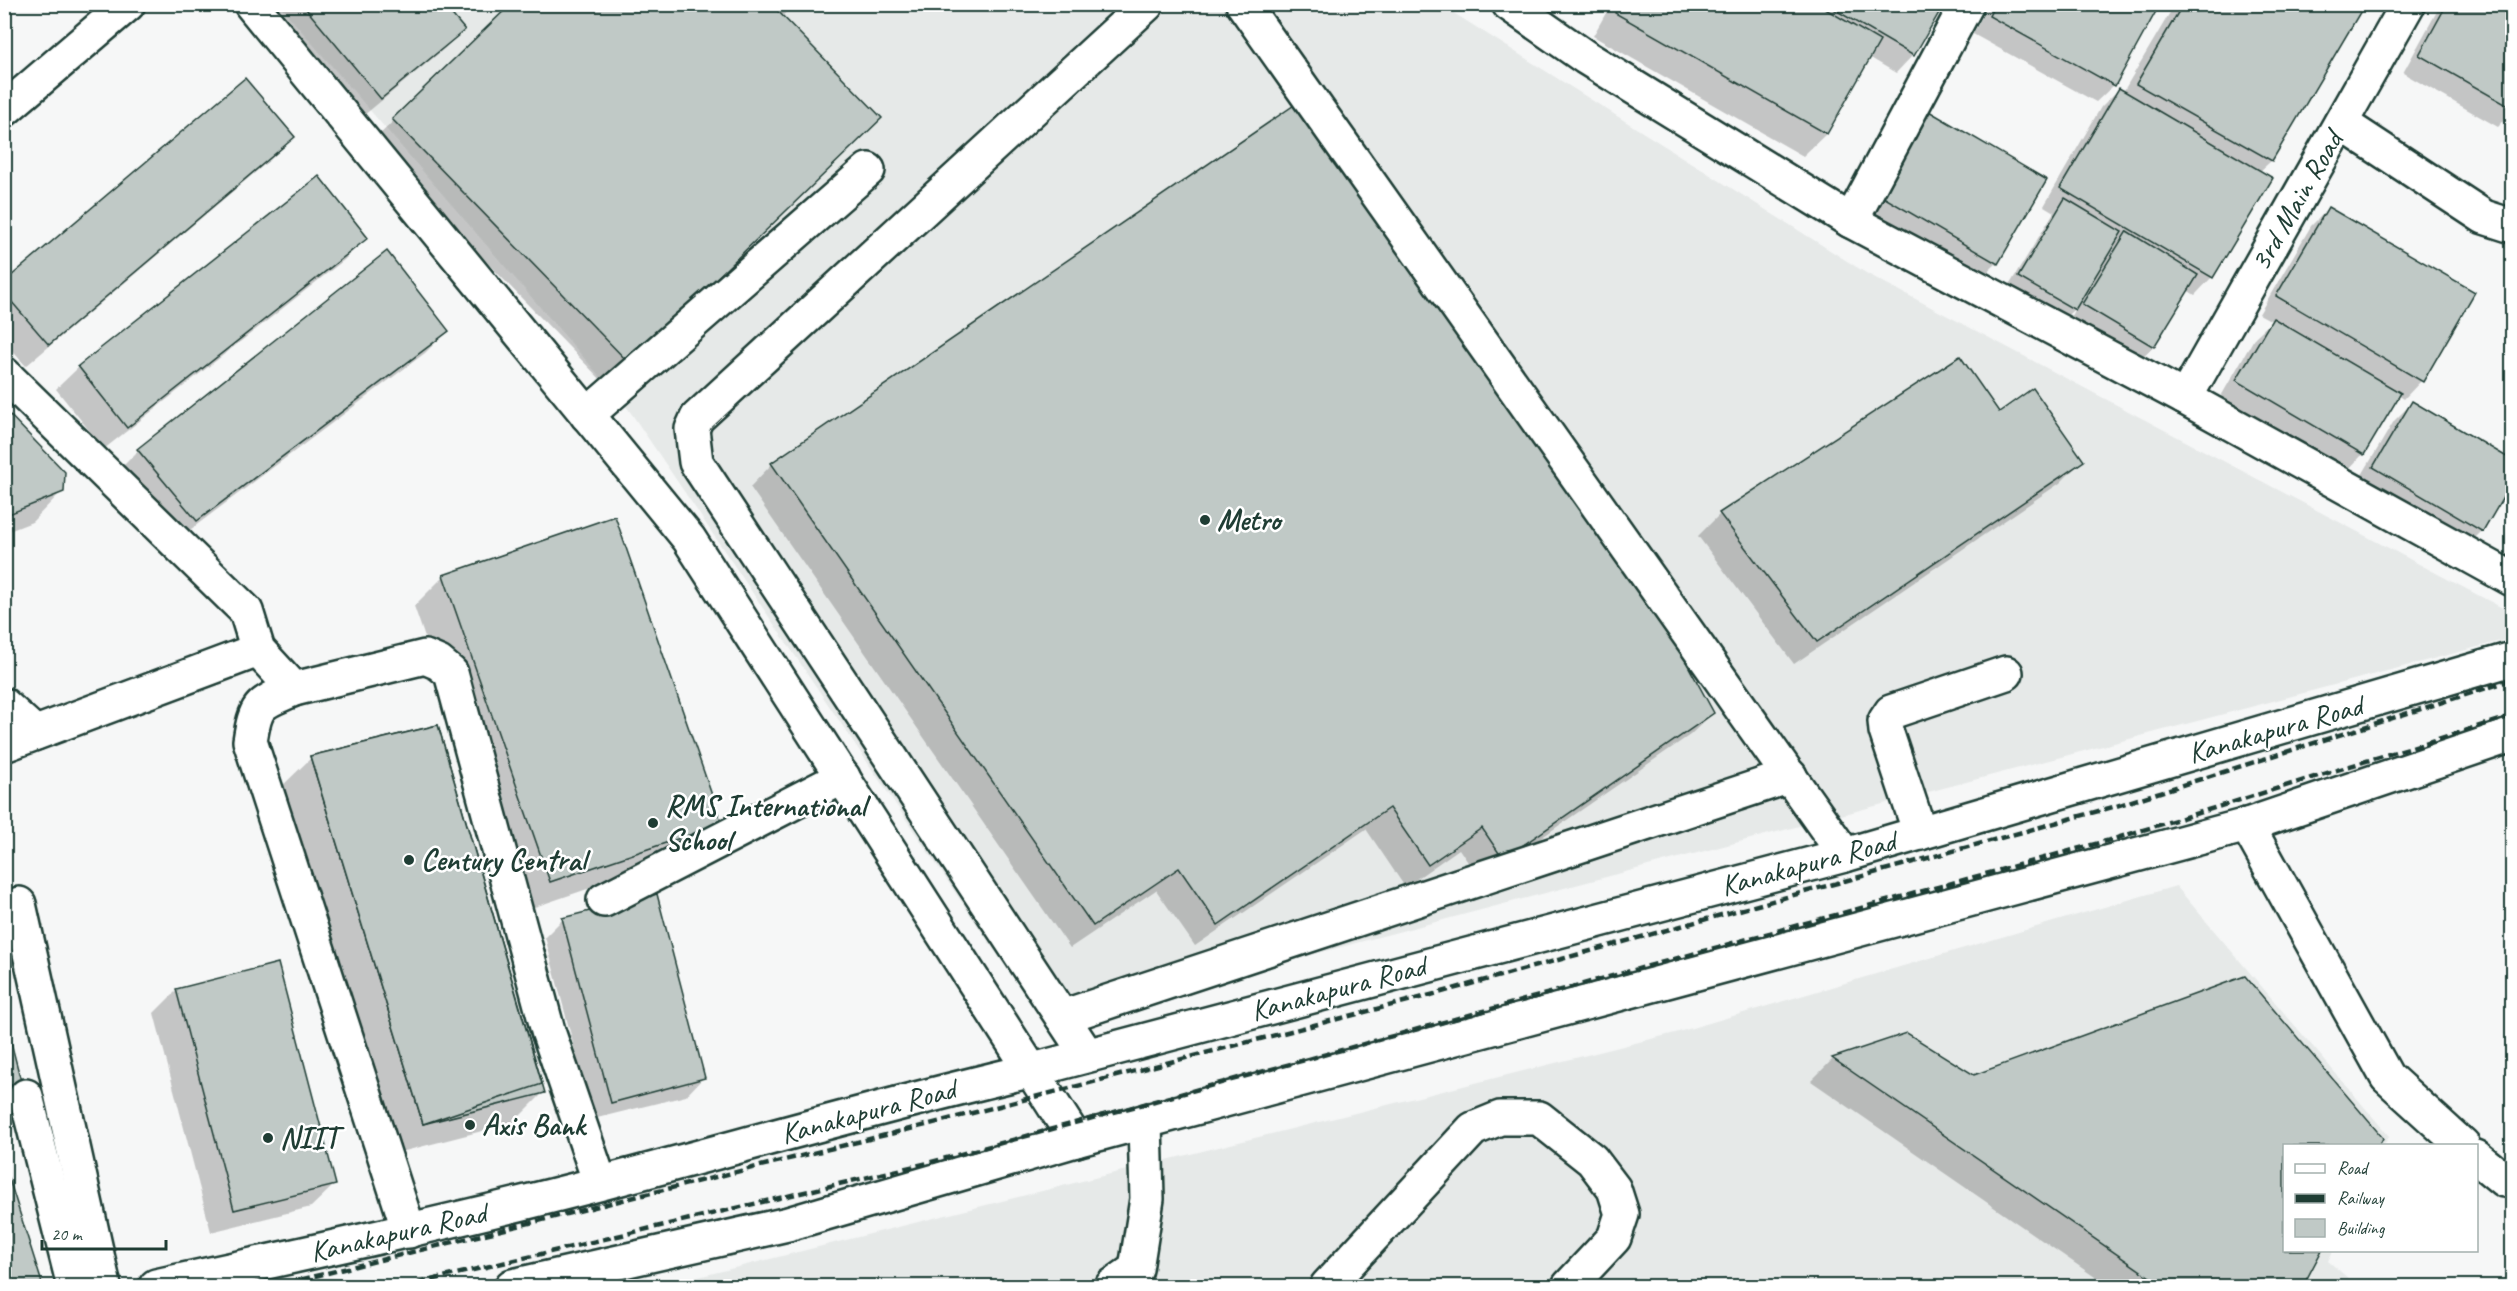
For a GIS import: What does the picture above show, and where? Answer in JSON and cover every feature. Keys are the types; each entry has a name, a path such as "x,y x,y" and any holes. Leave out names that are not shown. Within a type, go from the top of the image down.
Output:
{"main road":[{"path":"4,110 128,4"},
{"path":"251,4 689,539 1076,1140"},
{"path":"1087,1055 696,462 692,429 697,418 1147,4"},
{"path":"1243,4 1845,855"},
{"path":"1509,4 1545,15 1585,57 1851,220 2185,398 2512,579"},
{"path":"1851,220 1967,4"},
{"name":"3rd Main Road","path":"2185,398 2408,4"},
{"path":"2341,123 2484,218 2512,226"},
{"path":"587,415 868,170"},
{"path":"4,374 246,611 258,650 294,689"},
{"path":"4,745 258,650"},
{"path":"410,1231 250,741 254,715 262,704 294,689 425,657 439,663 451,673 548,1031 600,1183"},
{"name":"Kanakapura Road","path":"156,1287 410,1231 600,1183 923,1096 1033,1070 1845,855 2512,660"},
{"path":"1920,833 1886,731 1885,721 1891,712 2006,673"},
{"path":"4,705 35,733"},
{"path":"512,1287 788,1224 1076,1140 2247,825 2512,735"},
{"path":"1062,1017 1790,776"},
{"path":"604,900 843,777"},
{"path":"2247,825 2387,1077 2461,1144"},
{"path":"19,904 104,1287"},
{"path":"26,1096 74,1287"},
{"path":"1327,1287 1473,1129 1500,1118 1539,1118 1592,1160 1614,1189 1623,1214 1614,1239 1572,1286"},
{"path":"1112,1287 1136,1269 1147,1199 1145,1122"},
{"path":"2478,1159 2504,1180"}],"shaded area":[{"path":"279,5 1441,5 1866,273 2512,613 2512,638 1045,1025 629,410"},
{"path":"2176,886 2389,1136 2385,1144 2283,1144 2283,1252 2332,1252 2328,1261 2355,1286 662,1286 1675,1033"}],"building":[{"path":"302,4 443,4 465,30 381,99"},
{"path":"511,4 771,4 882,118 629,363 392,119"},
{"path":"1619,4 1817,4 1880,41 1827,134 1615,13"},
{"path":"1825,4 1944,4 1914,56"},
{"path":"1995,4 2160,4 2115,86 1989,16"},
{"path":"2183,4 2365,4 2272,161 2136,84"},
{"path":"2447,4 2512,4 2512,108 2419,55"},
{"path":"245,78 295,137 49,345 4,293 4,282"},
{"path":"2119,88 2273,178 2213,278 2060,188"},
{"name":"Metro","path":"1306,97 1639,576 1714,713 1503,859 1482,828 1428,865 1389,808 1218,925 1179,868 1093,926 771,463"},
{"path":"1927,110 2047,180 1998,264 1878,194"},
{"path":"319,176 368,238 127,428 78,366"},
{"path":"2065,198 2122,232 2075,310 2018,277"},
{"path":"2328,207 2475,292 2423,382 2276,296"},
{"path":"2127,231 2198,275 2154,347 2082,304"},
{"path":"387,251 449,331 197,521 137,449"},
{"path":"2273,318 2401,393 2364,455 2236,380"},
{"path":"1960,356 1999,412 2033,388 2084,461 1817,642 1719,513"},
{"path":"2412,401 2512,460 2512,482 2483,532 2373,467"},
{"path":"4,409 65,472 64,492 4,516"},
{"path":"615,516 722,824 550,882 443,575"},
{"name":"Century Central","path":"438,725 545,1093 423,1124 310,756"},
{"name":"Century Central","path":"438,725 542,1084 423,1124 310,756"},
{"path":"657,894 705,1078 611,1103 562,918"},
{"path":"278,963 336,1185 234,1210 176,989"},
{"path":"2245,976 2383,1138 2380,1144 2283,1144 2283,1252 2321,1252 2303,1286 2163,1286 1832,1058 1907,1033 1974,1075"},
{"path":"4,1015 22,1085 4,1090"},
{"path":"4,1163 42,1283 29,1286 4,1286"}],"railway":[{"path":"275,1286 914,1128 1431,995 2113,807 2512,680"},
{"path":"405,1286 928,1163 2117,838 2512,716"}],"place":[{"name":"Metro","path":"1205,520"},
{"name":"RMS International School","path":"653,823"},
{"name":"Century Central","path":"409,860"},
{"name":"Axis Bank","path":"470,1125"},
{"name":"NIIT","path":"268,1138"}]}
